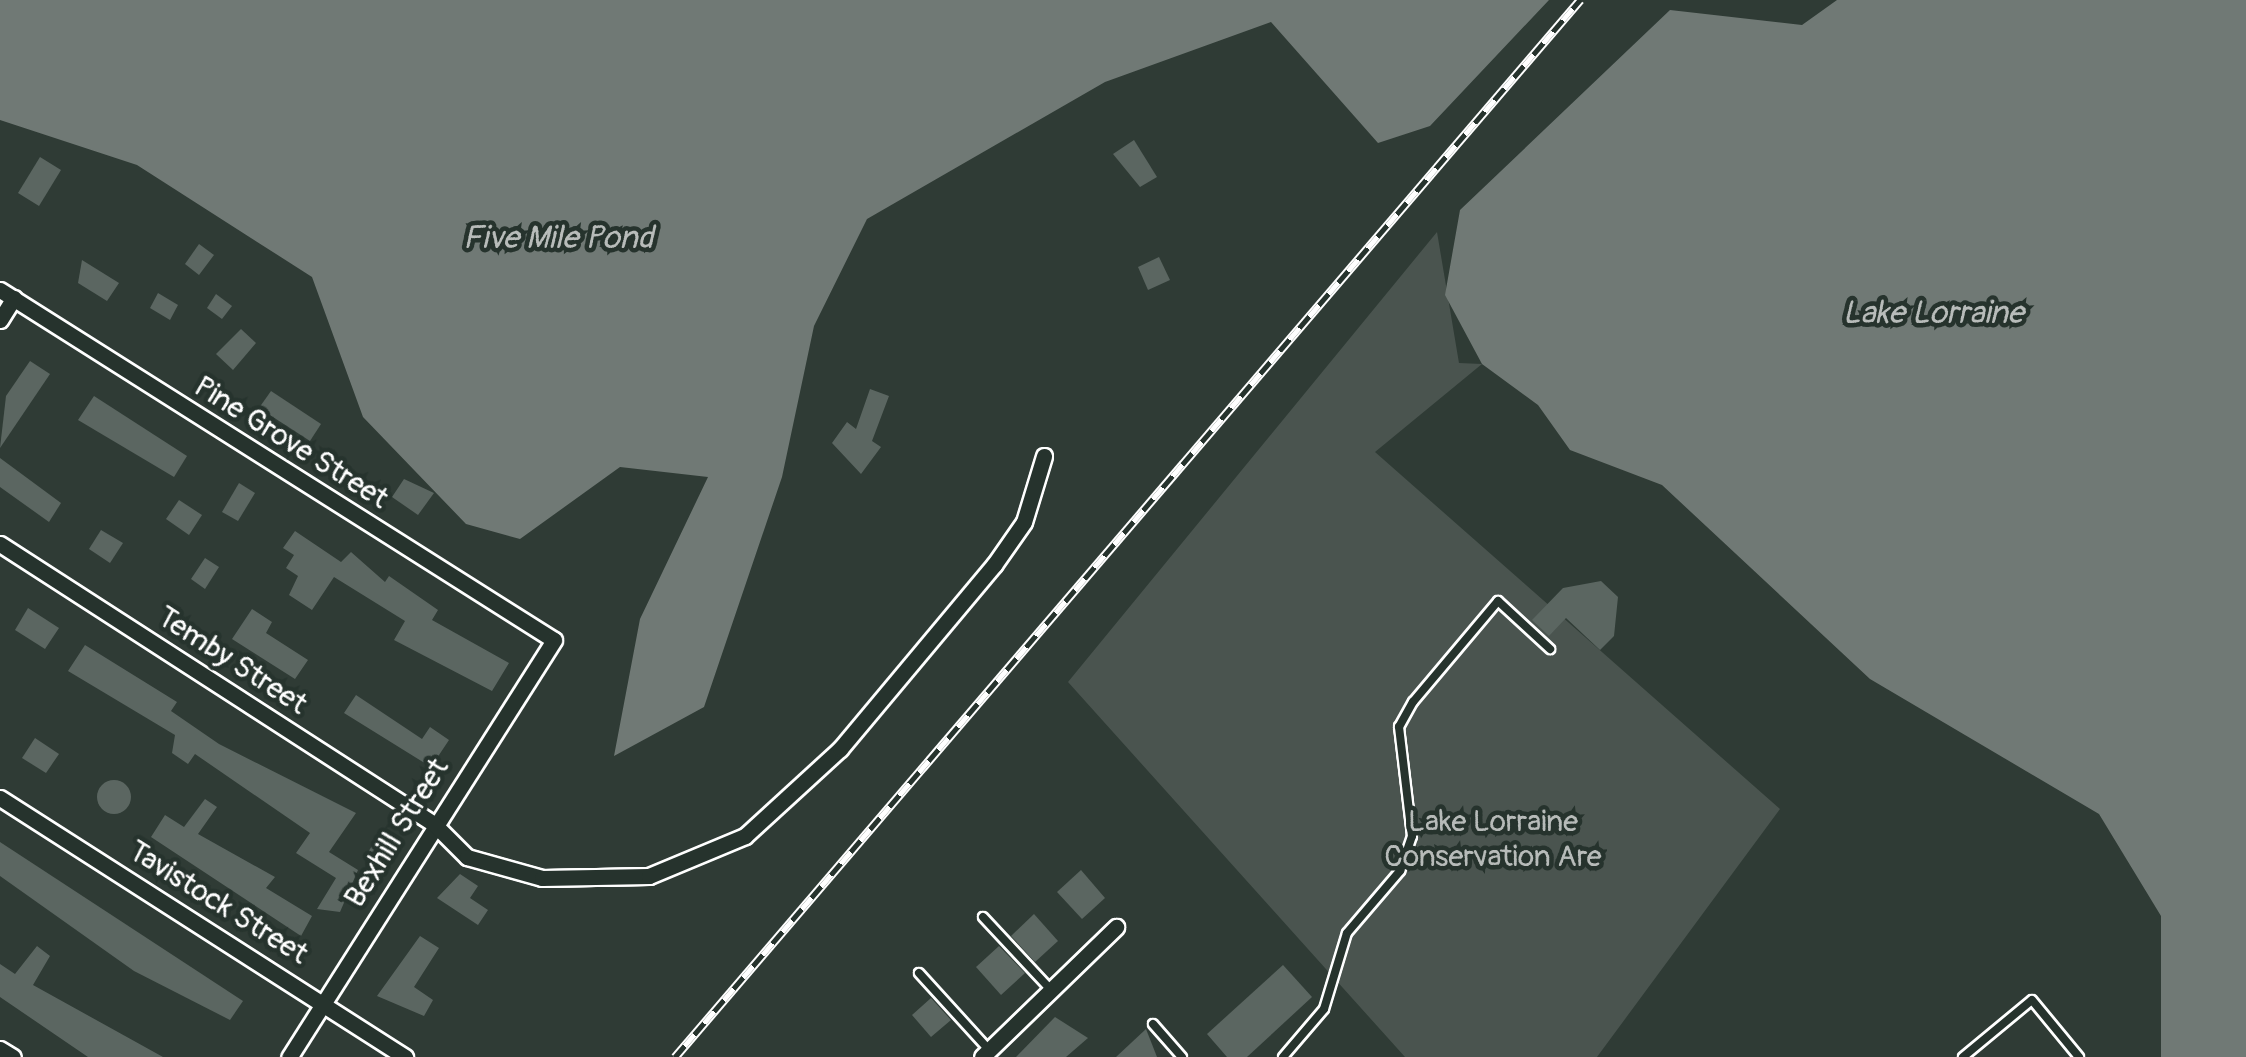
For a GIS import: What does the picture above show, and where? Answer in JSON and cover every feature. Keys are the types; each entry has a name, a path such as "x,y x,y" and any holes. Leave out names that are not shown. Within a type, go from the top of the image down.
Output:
{"street":[{"path":"0,320 7,294"},
{"name":"Pine Grove Street","path":"7,294 554,640"},
{"name":"Temby Street","path":"0,544 434,824 467,857 542,878 649,876 744,836 840,749 994,565 1024,522 1044,456"},
{"name":"Bexhill Street","path":"289,1057 554,640"},
{"name":"Tavistock Street","path":"0,798 405,1057"},
{"path":"986,1054 1116,927"},
{"path":"0,1049 14,1057"}],"lane":[{"path":"1283,1057 1324,1009 1346,933 1400,870 1412,836 1400,727 1414,702 1498,601 1550,649"},
{"path":"983,918 1051,990"},
{"path":"919,973 986,1054"},
{"path":"1963,1057 2032,1000 2079,1057"},
{"path":"1153,1024 1182,1057"}],"green space":[{"name":"Lake Lorraine Conservation Are","path":"1437,232 1459,363 1482,364 1375,452 1780,809 1597,1057 1405,1057 1068,682"}],"water":[{"name":"Five Mile Pond","path":"0,0 1549,0 1430,126 1378,143 1271,22 1105,82 867,219 814,326 782,477 704,707 614,756 640,619 708,477 620,467 520,539 466,524 363,417 312,277 137,165 0,120"},
{"name":"Lake Lorraine","path":"1837,0 2246,0 2246,1057 2161,1057 2161,916 2099,814 1870,679 1662,485 1570,450 1538,405 1482,364 1445,295 1460,210 1670,10 1802,25"}],"building":[{"path":"1134,140 1157,177 1140,187 1113,154"},
{"path":"40,157 61,170 39,206 18,193"},
{"path":"199,244 214,255 199,275 185,264"},
{"path":"1159,257 1170,280 1148,290 1138,267"},
{"path":"82,260 119,283 107,301 78,283"},
{"path":"158,293 178,305 170,320 150,308"},
{"path":"216,294 232,306 222,319 207,308"},
{"path":"241,329 256,343 233,370 216,354"},
{"path":"30,361 50,374 0,448 6,396"},
{"path":"870,389 889,396 872,441 881,447 861,474 832,443 847,422 856,429"},
{"path":"271,391 321,424 310,441 259,408"},
{"path":"94,396 187,456 174,477 78,420"},
{"path":"0,458 61,503 49,522 0,487"},
{"path":"404,479 434,493 418,515 392,497"},
{"path":"239,483 255,493 238,521 222,512"},
{"path":"179,500 202,515 189,535 166,519"},
{"path":"101,530 123,543 110,563 89,549"},
{"path":"295,531 341,562 351,552 385,582 389,576 438,610 432,620 509,663 492,691 394,640 405,621 334,577 312,610 289,595 298,576 286,568 294,555 283,548"},
{"path":"205,558 219,567 205,589 191,579"},
{"path":"1601,581 1618,597 1614,636 1600,650 1566,618 1549,636 1532,620 1563,588"},
{"path":"28,608 59,628 45,649 15,630"},
{"path":"252,609 272,622 266,633 308,660 295,679 232,639"},
{"path":"85,645 177,702 171,711 219,744 356,813 329,852 358,870 340,912 317,909 336,878 296,853 310,833 195,754 188,764 172,753 175,735 68,671"},
{"path":"356,695 422,739 430,727 449,740 431,767 344,713"},
{"path":"35,738 59,754 46,773 22,758"},
{"path":"114,780 126,785 131,797 126,809 114,814 102,809 97,797 102,785"},
{"path":"205,799 217,807 198,834 275,877 266,888 312,916 301,936 151,837 165,815 184,827"},
{"path":"381,831 396,840 379,868 364,859"},
{"path":"0,842 243,1001 230,1020 134,971 0,876"},
{"path":"1081,870 1105,898 1082,919 1057,892"},
{"path":"460,874 478,886 470,898 488,910 478,925 437,898"},
{"path":"1034,914 1058,941 1035,962 1011,936"},
{"path":"420,936 439,948 414,987 433,1000 424,1016 377,996"},
{"path":"37,946 50,956 33,985 163,1057 88,1057 0,997 0,964 15,974"},
{"path":"999,946 1025,973 1001,995 976,967"},
{"path":"1283,965 1312,997 1247,1057 1227,1057 1207,1034"},
{"path":"931,998 951,1020 931,1037 912,1015"},
{"path":"1055,1017 1088,1038 1066,1057 1016,1057"},
{"path":"1146,1029 1157,1057 1116,1057"}],"railway":[{"path":"675,1057 1580,0"}]}
